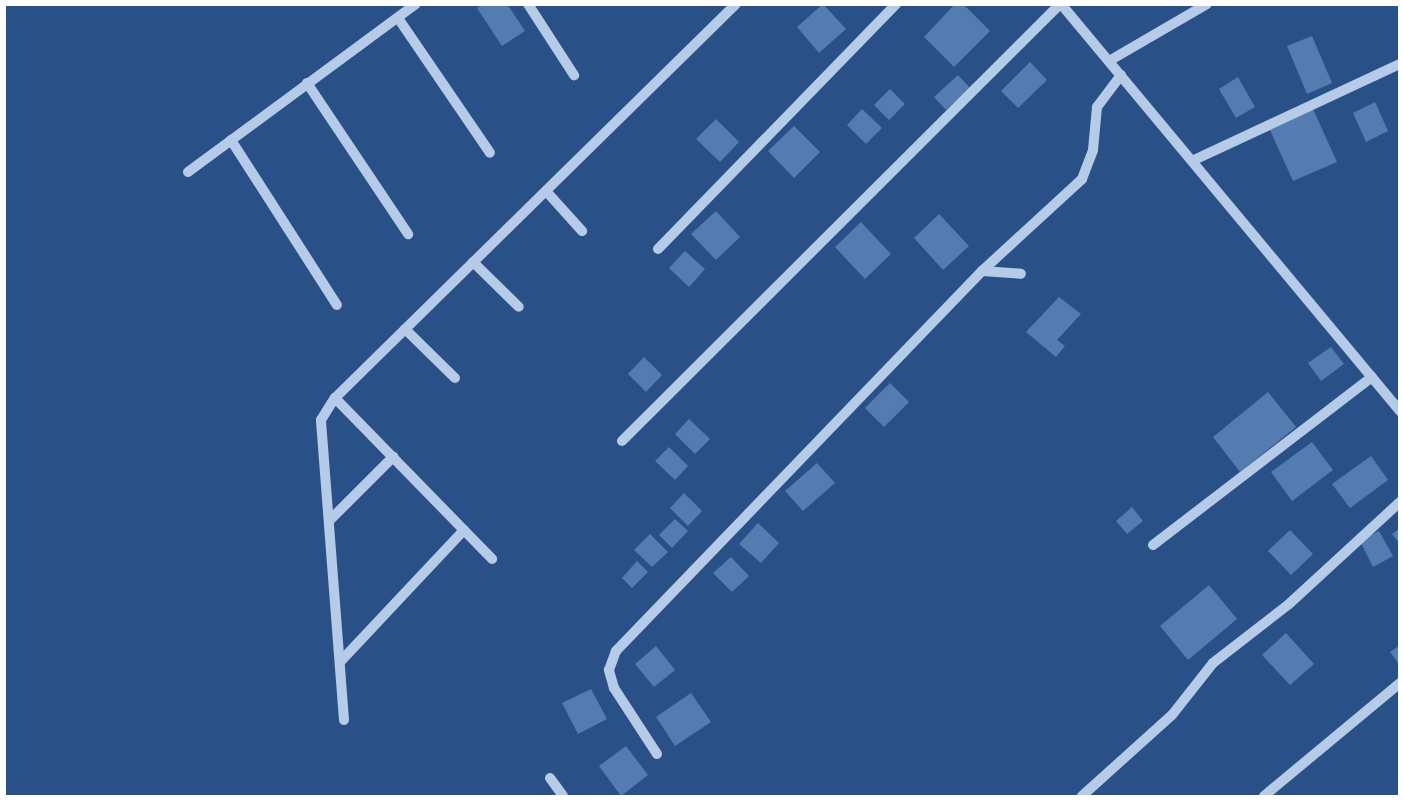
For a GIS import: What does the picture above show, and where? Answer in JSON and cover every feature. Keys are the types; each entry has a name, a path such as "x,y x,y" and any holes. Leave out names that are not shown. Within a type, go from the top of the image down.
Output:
{"street":[{"path":"188,171 416,4"},
{"path":"528,4 574,75"},
{"path":"344,720 321,420 335,398 736,4"},
{"path":"658,249 896,4"},
{"path":"622,441 1061,4 1194,160 1400,411"},
{"path":"1109,61 1207,4"},
{"path":"398,18 490,153"},
{"path":"1194,160 1400,64"},
{"path":"657,754 614,688 609,670 616,651 982,271 1082,179 1094,150 1096,107 1121,75"},
{"path":"307,83 408,234"},
{"path":"231,140 337,305"},
{"path":"546,191 582,231"},
{"path":"473,262 519,307"},
{"path":"982,271 1020,274"},
{"path":"405,329 455,378"},
{"path":"1153,545 1372,377"},
{"path":"335,398 492,559"},
{"path":"328,521 393,457"},
{"path":"1082,796 1172,715 1213,663 1289,604 1400,502"},
{"path":"340,662 464,530"},
{"path":"1264,796 1400,683"},
{"path":"550,778 563,796"}],"building":[{"path":"483,4 507,4 525,31 502,46 477,8"},
{"path":"823,4 846,29 819,53 797,27"},
{"path":"955,4 963,4 990,31 954,67 924,37"},
{"path":"1312,36 1332,83 1307,94 1287,46"},
{"path":"1030,62 1047,80 1018,108 1001,91"},
{"path":"958,75 970,88 946,110 934,97"},
{"path":"1238,77 1255,107 1236,118 1219,89"},
{"path":"890,89 905,104 889,120 874,105"},
{"path":"1375,102 1388,131 1366,142 1353,113"},
{"path":"862,109 882,128 866,144 847,125"},
{"path":"1313,109 1337,162 1293,181 1269,128"},
{"path":"716,119 739,142 720,162 696,139"},
{"path":"794,126 820,152 794,178 768,151"},
{"path":"716,211 740,237 716,260 691,234"},
{"path":"939,214 969,246 943,270 914,238"},
{"path":"861,222 891,254 865,279 835,247"},
{"path":"685,251 705,269 689,287 669,268"},
{"path":"1059,297 1081,314 1057,340 1065,346 1056,357 1026,332"},
{"path":"1331,347 1344,364 1321,381 1308,363"},
{"path":"644,357 662,375 646,392 628,374"},
{"path":"890,383 909,402 884,427 865,408"},
{"path":"1268,392 1296,427 1240,472 1213,437"},
{"path":"689,419 710,439 695,454 675,434"},
{"path":"1312,442 1333,470 1292,501 1271,472"},
{"path":"669,447 688,466 675,480 655,461"},
{"path":"1371,456 1388,480 1350,508 1332,484"},
{"path":"817,463 835,483 803,511 785,491"},
{"path":"684,493 702,511 688,526 670,508"},
{"path":"1132,507 1143,521 1127,534 1116,521"},
{"path":"675,519 688,531 672,548 659,535"},
{"path":"758,523 779,543 761,563 739,544"},
{"path":"1400,528 1400,544 1392,534"},
{"path":"1290,530 1313,554 1291,575 1268,551"},
{"path":"1379,531 1393,556 1373,567 1360,541"},
{"path":"650,534 668,552 652,567 634,550"},
{"path":"731,557 749,576 732,592 713,573"},
{"path":"637,561 648,572 632,588 622,578"},
{"path":"1209,585 1237,619 1188,660 1160,626"},
{"path":"1286,633 1314,664 1290,685 1262,655"},
{"path":"1400,645 1400,662 1398,663 1390,652"},
{"path":"656,646 675,670 654,687 635,664"},
{"path":"591,689 607,719 578,734 562,703"},
{"path":"691,693 711,722 675,746 656,717"},
{"path":"626,746 648,775 621,796 599,766"}]}
